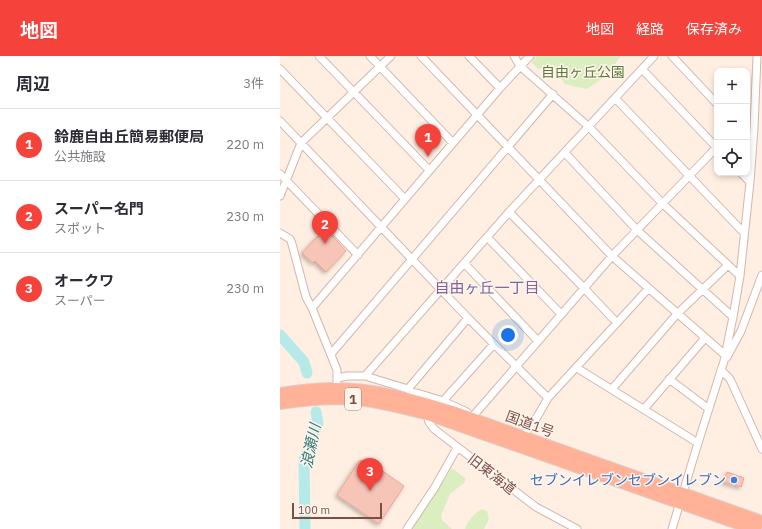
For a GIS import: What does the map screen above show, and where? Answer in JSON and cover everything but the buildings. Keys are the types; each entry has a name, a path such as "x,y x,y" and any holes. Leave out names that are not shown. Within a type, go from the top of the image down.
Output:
{"highway":[{"name":"国道1号","path":"280,394 309,390 337,389 379,393 424,408 618,480 762,522"},
{"name":"国道1号","path":"280,403 306,399 337,389"},
{"name":"国道1号","path":"424,408 508,432 756,529"}],"street":[{"path":"319,56 429,170"},
{"path":"370,56 453,143"},
{"path":"280,196 301,143 391,56"},
{"path":"420,56 612,256 705,338 725,358"},
{"path":"469,56 500,88"},
{"path":"514,56 520,66 589,127 662,203 740,276"},
{"path":"312,308 429,170 500,88 530,56"},
{"path":"365,376 509,212 654,56"},
{"path":"672,56 714,101"},
{"path":"672,529 725,358 733,317 740,276 750,182 751,127 757,56"},
{"path":"280,69 405,199"},
{"path":"642,70 714,145"},
{"path":"331,354 553,94"},
{"path":"615,98 744,233"},
{"path":"280,122 468,318 548,398"},
{"path":"474,415 612,256 714,151"},
{"path":"564,153 636,230 733,317"},
{"path":"280,174 358,255"},
{"path":"744,176 750,182"},
{"path":"509,212 617,323"},
{"path":"280,233 290,239 292,244 306,297 312,308 337,370 337,389"},
{"path":"487,237 561,314"},
{"path":"464,263 538,341"},
{"path":"612,389 678,314 728,265"},
{"path":"725,358 741,330 762,275"},
{"path":"522,438 548,398 648,289"},
{"path":"411,391 468,318"},
{"path":"644,409 705,338"},
{"path":"443,401 494,344"},
{"path":"577,368 698,443"},
{"path":"721,370 730,378 762,449"},
{"path":"337,389 347,376 365,376 443,401 508,432"},
{"path":"670,379 709,409"},
{"name":"旧東海道","path":"411,391 419,396 428,422 434,429 536,508 577,529"},
{"path":"407,529 436,487 457,448"}],"green space":[{"name":"自由ヶ丘公園","path":"537,56 621,56 607,75 587,89 564,84 559,71 553,65 538,69 531,62"},
{"path":"452,468 466,479 464,483 450,494 441,516 442,520 452,529 411,529"},
{"path":"482,509 487,511 489,519 484,529 465,529 476,513"}],"waterway":[{"name":"浪瀬川","path":"280,335 304,362 307,373"},
{"name":"浪瀬川","path":"305,529 304,460 318,423 316,412"}],"place":[{"name":"鈴鹿自由丘簡易郵便局","path":"428,157"},
{"name":"スーパー名門","path":"325,244"},
{"name":"セブンイレブンセブンイレブン","path":"734,480"},
{"name":"オークワ","path":"370,491"}],"district":[{"name":"自由ヶ丘一丁目","path":"487,288"}]}
